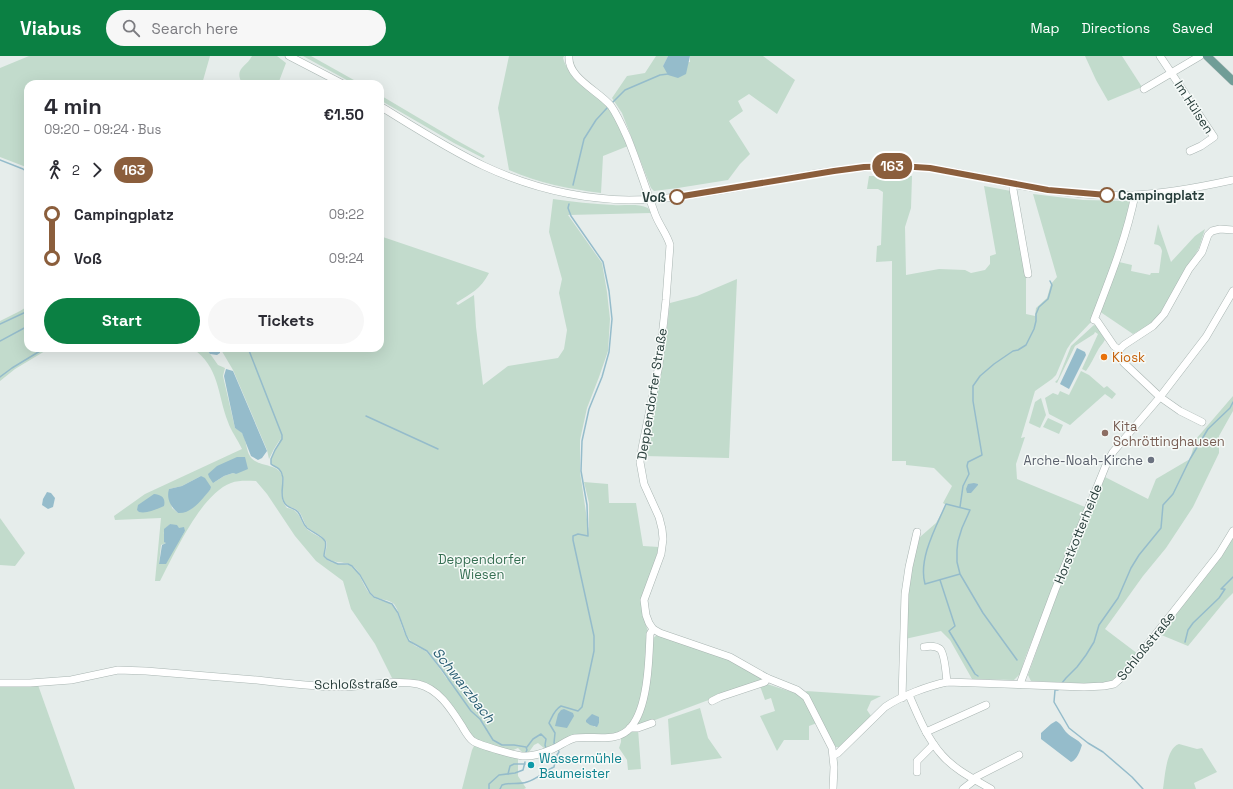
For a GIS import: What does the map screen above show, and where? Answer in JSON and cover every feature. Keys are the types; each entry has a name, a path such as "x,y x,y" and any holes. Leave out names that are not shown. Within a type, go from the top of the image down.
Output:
{"main road":[{"path":"1207,56 1233,81"}],"street":[{"path":"289,56 335,80"},
{"name":"Deppendorfer Straße","path":"569,56 572,71 607,102 618,118 634,153 657,221 668,239 670,253 659,365 640,462 644,484 659,517 663,539 661,554 644,600 646,615 653,629"},
{"name":"Im Hülsen","path":"1160,56 1214,137 1201,146 1190,151"},
{"name":"Im Hülsen","path":"1144,89 1200,56"},
{"path":"384,108 469,158 493,170 548,189 593,197 630,200 677,197 834,171 900,166 930,168 1048,190 1114,195 1135,195 1198,188 1233,180"},
{"path":"1014,184 1013,189 1028,274"},
{"path":"1135,195 1132,212 1117,262 1094,320 1097,321 1114,346 1119,350 1121,359 1124,363 1160,397 1180,411 1202,422"},
{"path":"1119,350 1124,344 1153,326 1164,314 1189,268 1202,252 1208,235 1212,231 1220,229 1233,230"},
{"name":"Horstkotterheide","path":"1020,684 1055,590 1106,465 1113,452 1160,397 1206,337 1233,291"},
{"name":"Schloßstraße","path":"834,755 838,753 885,707 905,696 937,684 948,682 1084,687 1114,684 1122,677 1215,559 1233,531"},
{"path":"917,532 909,567 905,594 905,696 934,745 943,757 960,770 991,789"},
{"path":"630,728 637,715 644,695 650,634 653,629 660,633 730,657 767,678 797,690 806,697 830,743 834,755 833,789"},
{"path":"924,647 940,648 943,653 948,682"},
{"name":"Schloßstraße","path":"0,683 30,683 70,680 118,670 330,686 387,683 419,684 436,692 473,741 505,752 523,756 535,755 555,749 565,742 573,739 582,737 613,737 624,733 630,728 638,728 652,723"},
{"path":"712,701 765,682 767,678"},
{"path":"926,732 986,706"},
{"path":"917,772 917,761 934,745"},
{"path":"963,789 976,777 1019,755"}],"green space":[{"path":"29,56 210,56 203,80 24,80 24,166 0,157 0,68"},
{"path":"252,56 277,56 286,63 280,80 241,80 239,74 240,71"},
{"path":"303,56 311,56 354,80 347,80"},
{"path":"509,56 564,56 563,58 566,66 576,79 602,102 615,117 628,146 603,156 601,193 554,185 531,179 509,170 498,108"},
{"path":"656,56 668,56 663,66 690,62 690,56 763,56 795,80 777,114 749,94 738,101 743,111 729,121 750,154 728,180 654,191 651,188 622,113 612,98 627,76 645,73"},
{"path":"1085,56 1122,56 1142,87 1108,101"},
{"path":"384,97 485,156 483,158 384,102"},
{"path":"869,176 912,176 911,208 905,227 906,275 939,269 965,270 971,273 985,270 990,264 990,256 996,254 984,186 1011,191 1026,273 1026,314 1035,316 1036,308 1047,298 1051,284 1057,277 1033,194 1083,200 1131,201 1131,209 1092,321 1067,349 1056,375 1035,391 1021,438 1025,437 1016,464 1017,479 1085,507 1020,674 1014,680 972,679 950,640 941,631 905,639 908,588 916,550 920,537 936,523 946,505 943,503 952,486 934,468 906,465 906,461 892,461 892,261 876,262 877,246 881,245 883,192 878,189 867,189"},
{"name":"Deppendorfer Wiesen","path":"553,199 598,204 644,206 648,208 651,213 568,215 602,263 610,319 608,351 587,408 580,440 580,472 589,533 589,503 584,482 608,484 609,503 636,503 643,546 659,547 643,593 641,607 648,632 642,694 633,720 628,727 618,733 545,749 538,743 534,745 529,752 523,753 518,748 511,751 479,742 472,736 441,694 432,686 422,681 392,678 375,644 351,609 343,581 316,561 295,536 267,494 256,481 240,481 231,483 220,489 209,499 199,511 181,541 160,581 155,581 161,518 115,520 114,516 145,494 242,449 224,412 213,372 197,352 209,352 218,365 225,368 223,376 235,428 242,433 248,452 255,461 274,467 280,472 283,480 283,488 284,482 282,473 271,464 271,459 281,438 269,459 267,450 233,370 222,352 384,352 384,237 489,273 479,287 456,303 458,305 474,295 483,385 508,366 558,358 564,349 567,330 559,293 562,279 549,232","holes":["245,457 236,474 233,473 224,476 213,483","201,476 210,490 191,509 178,513 172,508 169,489 182,486","282,496 285,504 299,512 308,528 320,535 327,542 325,556 328,559 352,565 358,571 374,596 394,604 397,608 407,636 412,642 423,649 427,652 414,645 409,640 404,632 394,607 389,603 374,598 369,593 354,568 346,564 334,563 327,560 324,556 324,540 305,527 298,514 292,509 287,508 282,499","170,524 185,531 180,539 159,564 161,545 166,543 164,533 165,529","427,652 441,668 448,679","593,715 599,718 599,723 595,727 586,720"]},
{"path":"1158,224 1171,262 1195,236 1205,229 1199,248 1158,317 1149,325 1133,334 1099,311 1119,262 1132,265 1131,271 1150,275 1151,273 1159,273 1162,251 1160,246 1154,244"},
{"path":"737,279 729,458 644,456 662,368 670,303 697,296"},
{"path":"24,308 24,352 43,352 15,369 0,381 0,321"},
{"path":"1094,325 1105,339 1086,371 1082,369 1098,334 1095,332 1075,346 1057,383 1055,382 1058,379 1071,346"},
{"path":"1081,371 1089,375 1104,388 1107,386 1116,394 1112,399 1105,394 1070,425 1049,414 1045,398 1053,393 1058,395 1060,391 1069,395"},
{"path":"1233,396 1233,411 1219,436 1219,453 1193,507 1166,548 1143,576 1105,629 1138,654 1118,677 1101,684 1031,681 1028,675 1059,589 1105,477 1148,499 1156,479 1190,459 1196,439"},
{"path":"1041,398 1046,415 1040,428 1029,423 1035,402"},
{"path":"1048,418 1063,425 1059,434 1043,427"},
{"path":"0,518 25,553 15,566 0,565"},
{"path":"1233,538 1233,593 1188,646 1159,634 1221,556"},
{"path":"657,635 726,658 763,678 762,680 636,726 652,639"},
{"path":"767,684 801,695 817,723 809,726 809,740 784,740 777,751 760,716 775,711 771,698 765,700 760,686"},
{"path":"38,685 75,789 0,789 0,686"},
{"path":"806,691 881,696 871,701 867,710 871,716 840,747 835,747"},
{"path":"700,708 708,738 722,758 671,765 668,719"},
{"path":"638,729 641,769 628,770 627,760 619,748 621,738"},
{"path":"1179,744 1197,749 1202,748 1217,772 1194,783 1196,789 1163,789 1171,751"},
{"path":"476,745 518,758 518,776 526,788 462,789 472,750"}],"water":[{"path":"668,56 690,56 686,74 678,78 668,75 663,66"},
{"path":"1077,348 1085,352 1086,355 1069,389 1060,384"},
{"path":"209,352 220,352 217,355 210,354"},
{"path":"226,369 233,371 267,451 262,458 258,460 251,456 242,433 235,428 224,376"},
{"path":"237,457 245,457 248,469 236,474 233,473 224,476 213,483 208,474 217,466"},
{"path":"201,476 205,478 211,487 210,490 192,509 183,513 178,513 170,502 168,496 169,489 182,486"},
{"path":"974,483 978,485 971,493 967,493 966,489 968,484"},
{"path":"47,492 51,493 55,498 53,507 48,509 42,505 43,499"},
{"path":"154,494 159,495 164,499 164,506 149,512 139,512 137,510 138,505"},
{"path":"170,524 177,525 179,528 184,527 185,531 166,564 159,564 162,545 166,543 164,542 164,529"},
{"path":"564,709 573,713 574,716 567,728 555,726 558,714"},
{"path":"592,714 599,717 597,727 586,722"},
{"path":"1056,721 1067,733 1079,741 1082,745 1077,757 1071,762 1041,739 1041,733"}],"waterway":[{"path":"612,103 625,90 660,75 668,74"},
{"path":"573,185 584,139 596,120 607,108"},
{"name":"Schwarzbach","path":"0,160 24,170"},
{"path":"555,744 555,733 549,723 555,712 561,706 578,711 582,707 594,651 594,636 573,536 578,534 588,536 587,505 581,471 582,441 589,409 602,377 609,352 612,319 609,291 603,262 571,216 568,208 569,204"},
{"path":"960,507 963,486 969,474 967,466 968,462 982,455 973,401 973,386 980,376 994,364 1013,351 1026,345 1034,329 1036,314 1039,307 1048,299 1052,285 1050,281"},
{"path":"0,324 24,313"},
{"path":"0,341 24,328"},
{"path":"0,377 38,352"},
{"name":"Schwarzbach","path":"250,352 282,435 282,439 271,459 271,464 278,468 282,473 282,498 285,504 296,510 307,528 324,539 326,542 324,556 327,559 338,564 348,564 352,566 360,575 370,593 374,597 392,604 398,613 409,641 427,651 471,711 480,719 493,740 502,745 526,747 527,750 525,754"},
{"path":"1062,683 1086,655 1094,642 1099,625 1118,598 1131,568 1139,555 1161,528 1163,505 1173,494 1190,459 1208,429 1230,408 1233,402"},
{"path":"366,416 438,449"},
{"path":"960,574 925,584 923,574 926,554 929,543 946,504 970,510 958,541 957,562 960,574 983,613 1017,660"},
{"path":"1185,642 1188,630 1193,623 1219,598 1225,589 1221,589 1233,577"},
{"path":"940,580 955,626 949,631 975,674 978,676"},
{"path":"1058,690 1055,690 1054,702 1069,728 1088,743 1103,752 1132,777 1143,789"},
{"path":"527,747 533,739 541,734 546,739 546,748"},
{"path":"500,789 502,785 505,784 531,781 554,767 555,762 558,761 558,749"},
{"path":"548,754 553,762 555,762"},
{"name":"Schwarzbach","path":"489,789 489,784 499,775 515,773 523,770 525,762"},
{"name":"Schwarzbach","path":"508,774 510,766 514,764 525,764"}],"bus line":[{"name":"163","path":"677,197 834,171 864,167 900,166 930,168 1048,190 1107,195"}],"place":[{"name":"Campingplatz","path":"1107,195"},
{"name":"Voß","path":"677,197"},
{"name":"Kiosk","path":"1104,357"},
{"name":"Kita Schröttinghausen","path":"1105,433"},
{"name":"Arche-Noah-Kirche","path":"1151,460"},
{"name":"Wassermühle Baumeister","path":"531,765"}]}
